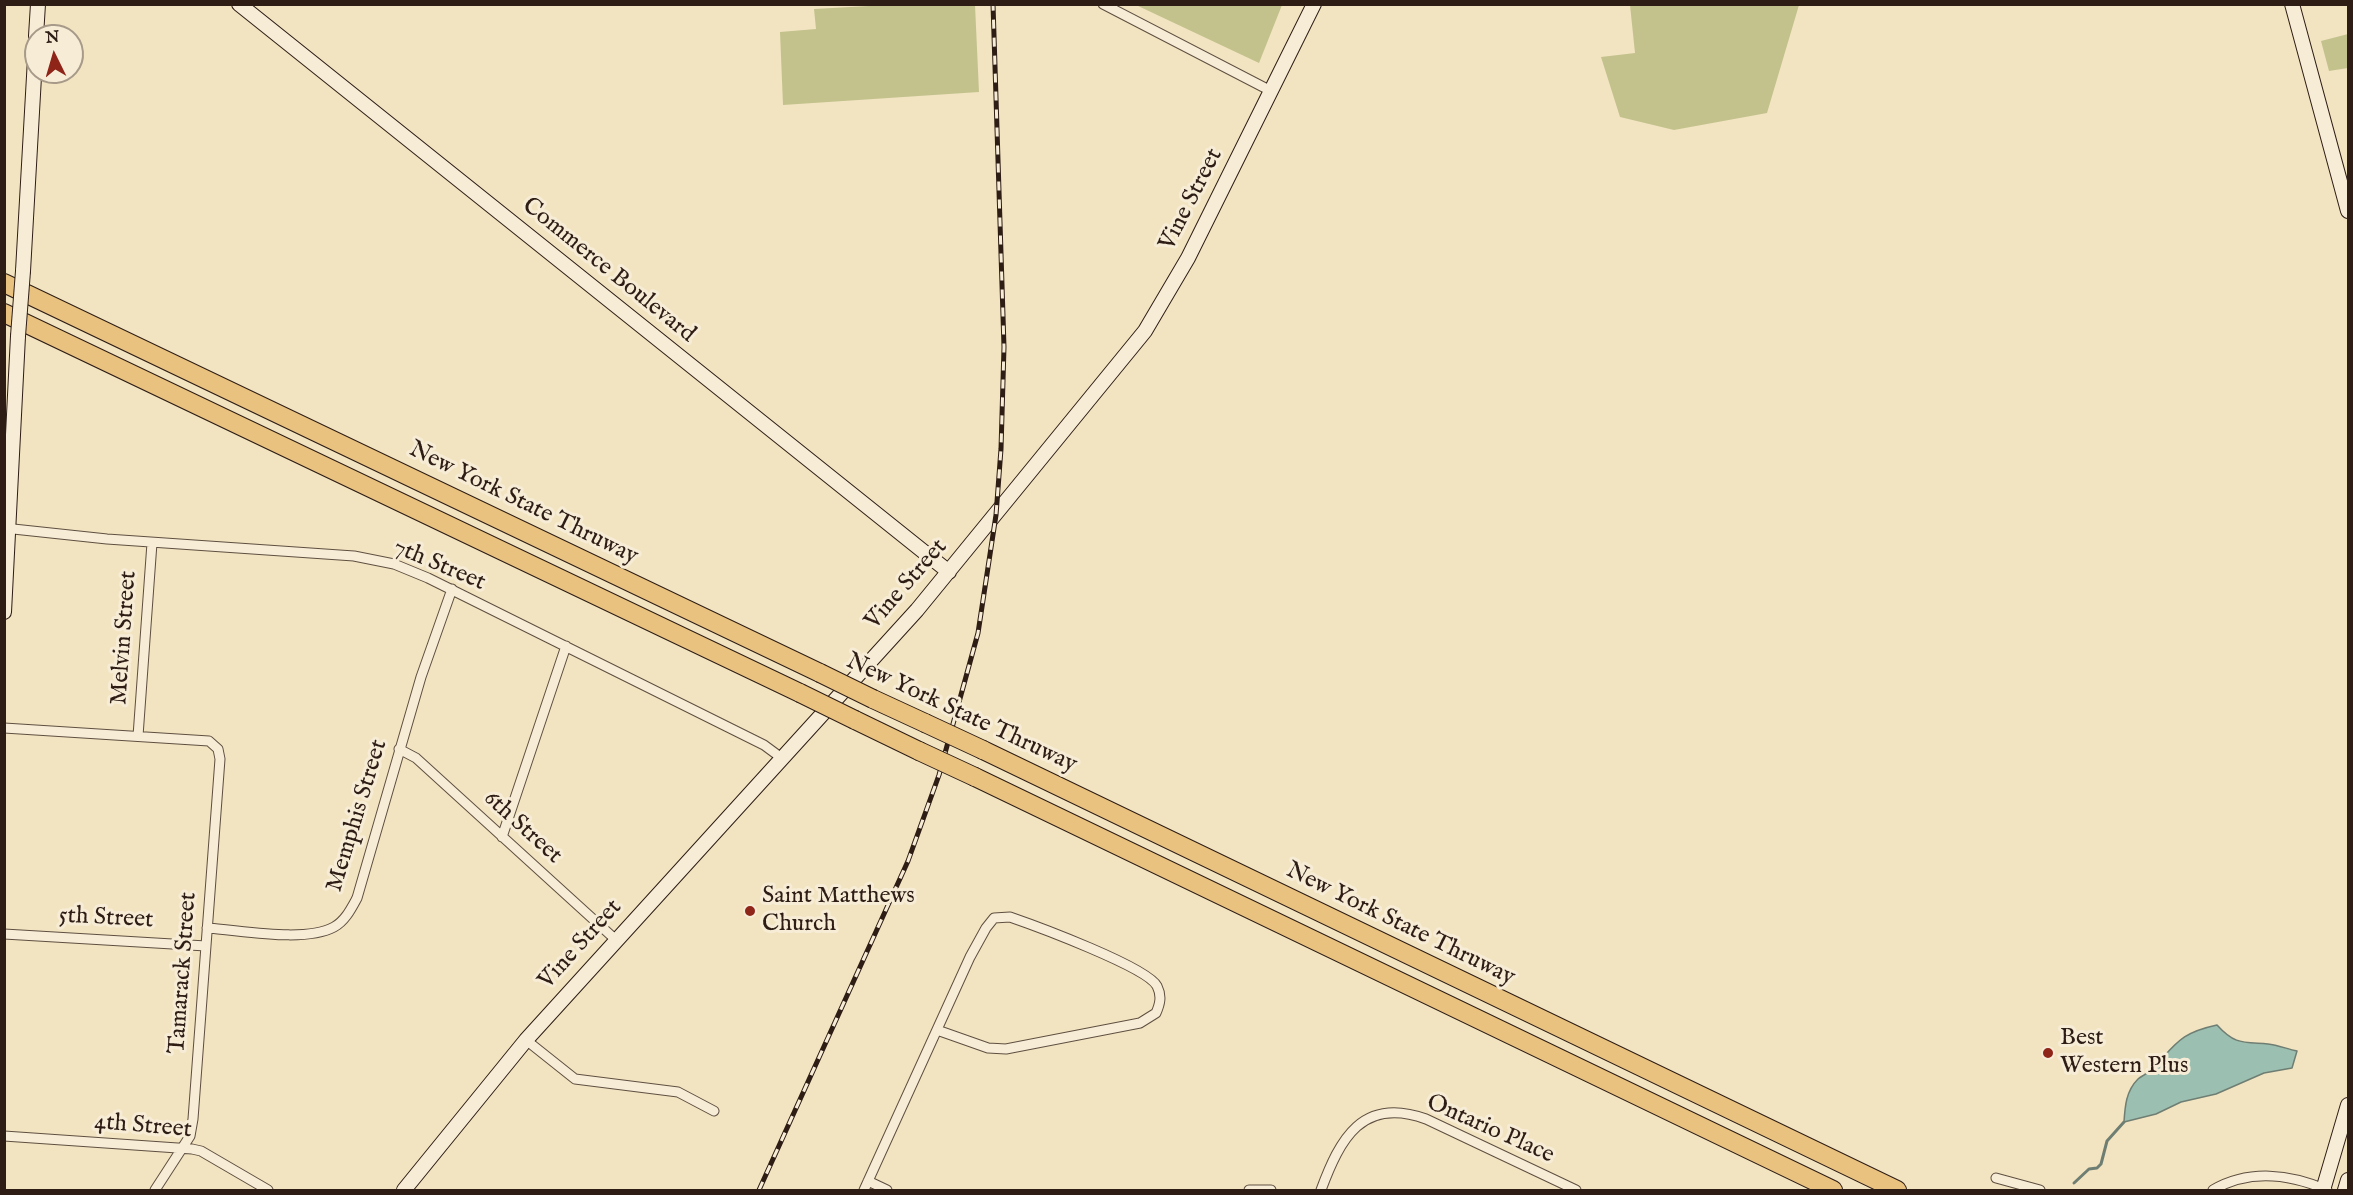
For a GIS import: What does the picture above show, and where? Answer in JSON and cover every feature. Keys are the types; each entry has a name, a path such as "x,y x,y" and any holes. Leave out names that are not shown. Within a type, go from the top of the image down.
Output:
{"highway":[{"name":"New York State Thruway","path":"4,283 983,750 1897,1191"},
{"name":"New York State Thruway","path":"4,313 975,777 1833,1191"}],"street":[{"path":"37,24 38,4"},
{"name":"Commerce Boulevard","path":"239,4 949,572"},
{"path":"1103,4 1271,91"},
{"name":"Vine Street","path":"404,1191 526,1040 783,759 949,572 1145,331 1188,258 1314,4"},
{"path":"2292,4 2349,211"},
{"path":"4,612 34,84"},
{"name":"7th Street","path":"7,528 152,543 354,556 394,564 452,590 764,745 783,759"},
{"name":"Melvin Street","path":"138,736 152,543"},
{"name":"Memphis Street","path":"207,928 312,934 336,926 346,917 357,898 421,677 452,590"},
{"path":"502,837 566,646"},
{"path":"4,728 138,736"},
{"name":"Tamarack Street","path":"138,736 209,741 218,749 220,759 193,1119 190,1136 155,1191"},
{"name":"6th Street","path":"399,749 416,758 616,940"},
{"path":"864,1191 937,1030 986,928 994,918 1004,916 1034,926 1139,970 1157,986 1160,999 1156,1013 1140,1023 1027,1047 988,1048 937,1030"},
{"name":"5th Street","path":"4,934 206,946"},
{"path":"526,1040 575,1079 678,1092 714,1111"},
{"path":"2213,1191 2254,1176 2274,1176 2325,1190 2349,1106"},
{"name":"Ontario Place","path":"1321,1191 1345,1136 1357,1124 1375,1115 1400,1113 1425,1119 1559,1187 1576,1191"},
{"name":"4th Street","path":"4,1136 201,1151 268,1191"},
{"path":"1996,1178 2040,1191"},
{"path":"868,1180 887,1191"},
{"path":"2345,1191 2349,1180"},
{"path":"1250,1191 1271,1191"}],"shaded area":[{"path":"905,4 975,5 979,92 783,105 780,32 816,29 814,9"},
{"path":"1282,4 1259,63 1136,5"},
{"path":"1630,5 1799,5 1767,113 1674,130 1620,117 1601,57 1635,53"},
{"path":"2348,34 2348,68 2329,71 2321,41"},
{"path":"2217,1025 2229,1036 2240,1041 2297,1051 2292,1068 2264,1073 2216,1094 2181,1102 2156,1114 2124,1122 2129,1094 2138,1079 2151,1070 2180,1040"}],"waterway":[{"path":"2074,1183 2089,1169 2097,1168 2101,1164 2107,1141 2124,1122"}],"railway":[{"path":"759,1190 908,861 939,775 978,633 996,515 1001,449 1004,347 993,4"}],"place":[{"name":"Saint Matthews Church","path":"750,911"},
{"name":"Best Western Plus","path":"2048,1053"}]}
